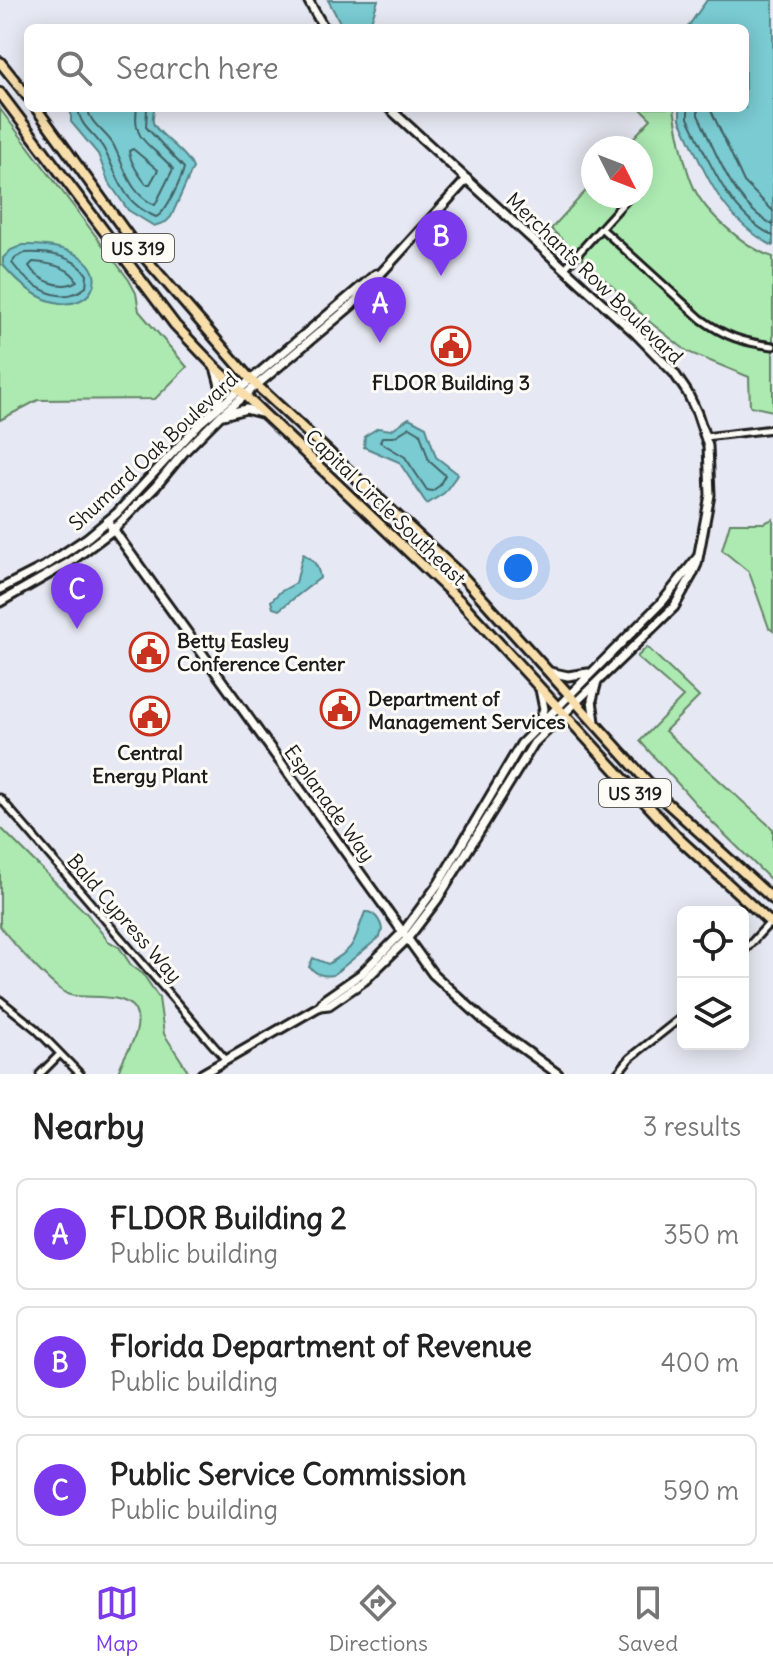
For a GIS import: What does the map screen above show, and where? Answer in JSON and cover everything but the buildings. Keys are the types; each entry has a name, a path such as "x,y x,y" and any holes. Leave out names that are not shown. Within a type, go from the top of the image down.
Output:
{"main road":[{"path":"0,62 24,92"},
{"name":"Capital Circle Southeast","path":"0,93 175,325 215,367 441,582 677,837 772,922"},
{"name":"Capital Circle Southeast","path":"39,112 140,252 254,383 412,528 491,606 665,801 773,899"}],"street":[{"path":"308,0 322,24"},
{"name":"Merchants Row Boulevard","path":"202,1074 320,1006 329,1005 364,981 437,900 534,743 674,607 692,575 698,556 710,495 708,446 697,413 674,373 636,334 393,112"},
{"name":"Shumard Oak Boulevard","path":"0,589 45,566 107,521 175,447 352,305 467,179"},
{"path":"564,269 619,208"},
{"path":"601,228 709,325 733,339 773,346"},
{"path":"215,367 221,389 219,411 246,409 266,415"},
{"name":"Shumard Oak Boulevard","path":"0,602 70,562 114,529 156,486 219,411"},
{"path":"705,437 773,429"},
{"path":"147,478 156,486"},
{"name":"Esplanade Way","path":"107,521 447,989 486,1022 558,1074"},
{"name":"Merchants Row Boulevard","path":"406,935 521,744 663,601 698,556"},
{"path":"550,672 568,676 590,673"},
{"path":"595,722 592,700 596,684"},
{"path":"538,724 544,709 539,687"},
{"path":"489,796 497,801"},
{"name":"Bald Cypress Way","path":"0,798 226,1060"},
{"path":"749,946 772,922"},
{"path":"0,1000 36,1029 80,1074"},
{"path":"617,1074 630,1058 677,1021"},
{"path":"40,1074 60,1054"}],"green space":[{"path":"0,109 129,280 136,293 139,311 187,367 155,399 38,400 0,420"},
{"path":"644,112 675,112 688,170 699,198 739,238 773,257 773,411 750,406 749,377 688,352 651,323 551,229 581,196 581,208 653,208 653,136 635,136 651,119"},
{"path":"773,519 773,631 769,628 749,572 722,550 730,523 764,523"},
{"path":"647,647 699,697 665,731 773,829 773,882 712,822 640,741 683,697 637,657"},
{"path":"0,827 143,974 159,998 164,1034 188,1071 183,1074 118,1074 136,1032 137,1016 133,1008 119,999 70,995 63,991 33,964 0,926"}],"water":[{"path":"328,0 378,0 370,24 341,24"},
{"path":"707,0 773,0 773,246 739,221 726,207 706,174 680,119 680,112 749,112 749,24 690,24"},
{"path":"71,112 154,112 155,126 193,168 166,222 154,226 128,210 108,181 98,154 71,122"},
{"path":"23,245 62,249 85,261 94,276 91,291 79,301 58,303 32,292 3,265 3,258 11,250"},
{"path":"409,418 426,427 436,457 458,474 444,493 427,504 399,462 364,447 365,436 378,428 391,430"},
{"path":"303,554 315,563 320,578 279,610 273,608 271,601 296,583"},
{"path":"365,912 379,920 382,930 380,937 333,975 320,974 309,967 313,958 328,964 345,952 354,942"}],"place":[{"name":"Florida Department of Revenue","path":"441,276"},
{"name":"FLDOR Building 2","path":"380,343"},
{"name":"FLDOR Building 3","path":"451,346"},
{"name":"Public Service Commission","path":"77,629"},
{"name":"Betty Easley Conference Center","path":"149,652"},
{"name":"Department of Management Services","path":"340,709"},
{"name":"Central Energy Plant","path":"150,716"}]}
